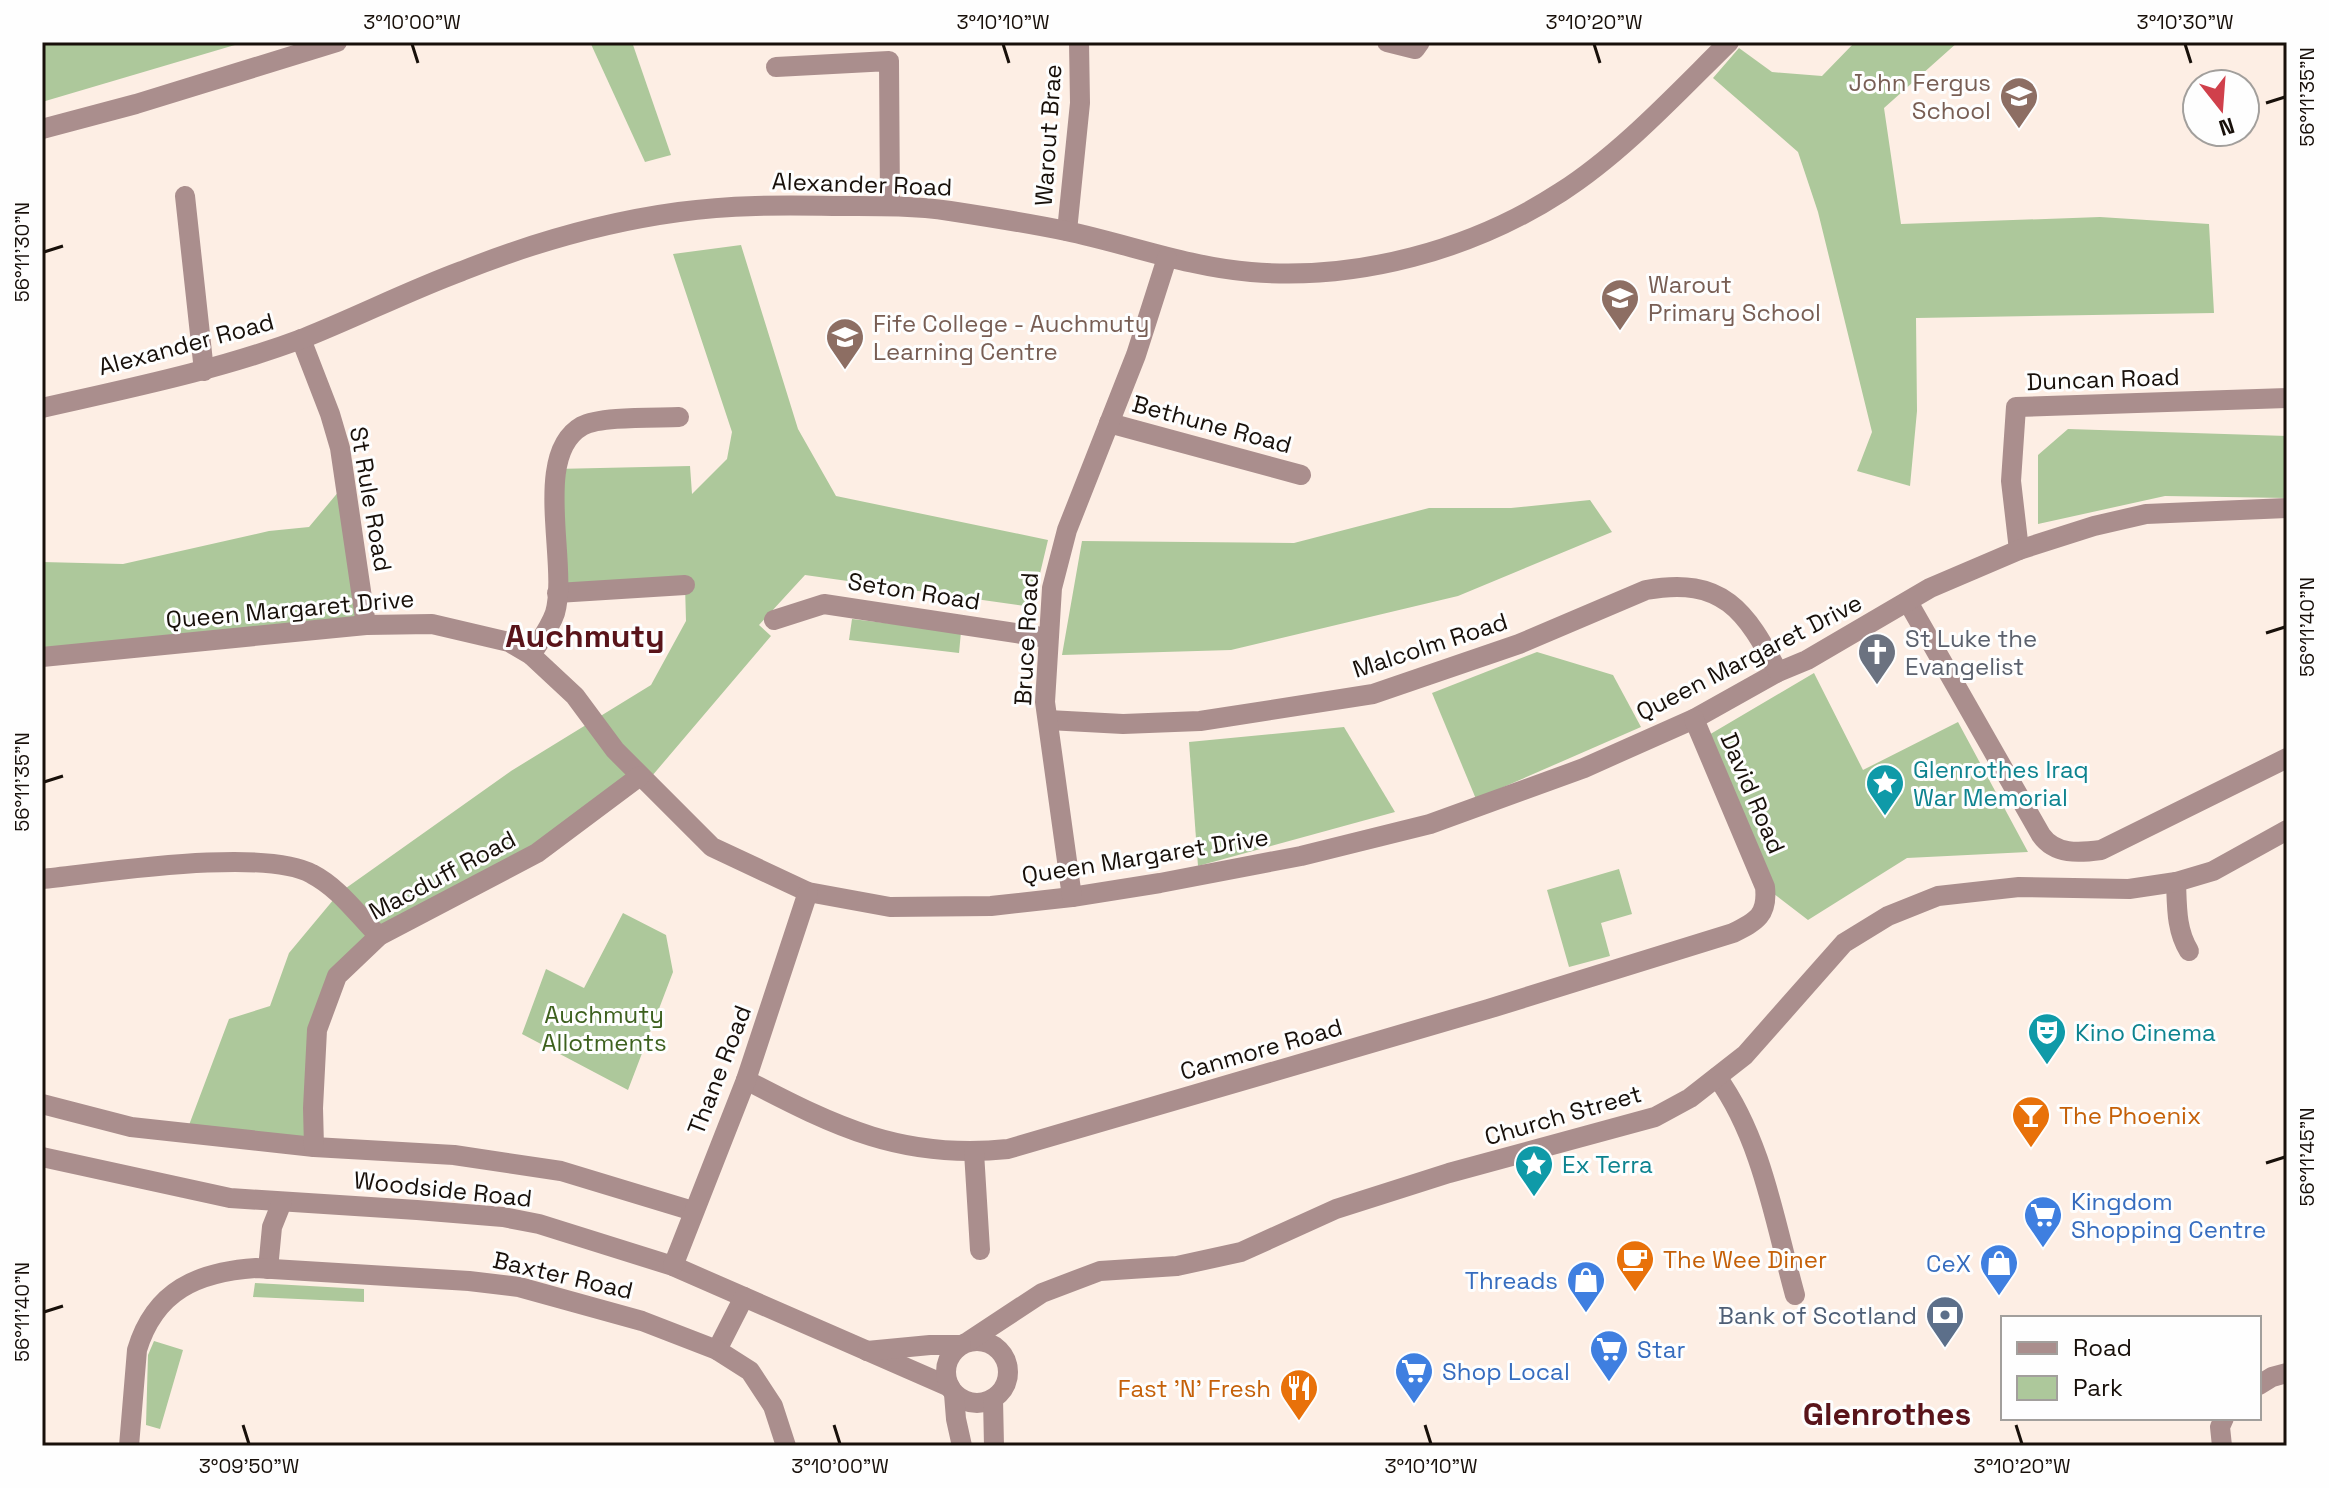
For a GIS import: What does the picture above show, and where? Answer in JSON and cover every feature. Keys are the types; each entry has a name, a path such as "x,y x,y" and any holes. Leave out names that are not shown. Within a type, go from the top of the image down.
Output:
{"street":[{"path":"42,129 136,104 337,42"},
{"name":"Warout Brae","path":"1067,231 1080,103 1079,42"},
{"path":"1387,42 1415,49 1420,42"},
{"name":"Alexander Road","path":"42,408 204,371 301,339 462,270 563,236 618,222 718,208 890,206 944,210 1067,231 1167,258 1250,272 1314,272 1388,262 1463,241 1529,210 1595,169 1729,42"},
{"path":"776,67 889,61 890,206"},
{"path":"185,196 204,371"},
{"name":"Bruce Road","path":"1072,897 1045,702 1048,638 1058,559 1149,320 1167,258"},
{"name":"St Rule Road","path":"301,339 340,448 366,625"},
{"name":"Duncan Road","path":"2019,550 2011,481 2016,407 2287,398"},
{"path":"531,655 555,612 555,469 563,445 583,426 597,421 679,417"},
{"name":"Bethune Road","path":"1109,423 1301,475"},
{"name":"Queen Margaret Drive","path":"42,657 366,625 432,624 509,642 531,655 575,696 615,750 712,847 808,892 890,907 991,906 1072,897 1301,856 1430,824 1584,768 1694,719 1778,672 1807,660 1930,588 2019,550 2094,526 2146,514 2287,508"},
{"path":"557,593 685,585"},
{"name":"Malcolm Road","path":"1048,720 1123,724 1200,721 1373,694 1519,644 1646,590 1668,586 1700,590 1743,613 1778,672"},
{"path":"1908,602 2041,835 2052,848 2075,852 2101,850 2287,758"},
{"name":"Seton Road","path":"774,620 824,604 1048,638"},
{"name":"David Road","path":"1694,719 1765,887"},
{"name":"Macduff Road","path":"314,1147 317,1030 337,976 379,936 537,853 640,776"},
{"name":"Church Street","path":"965,1343 1042,1293 1100,1271 1177,1266 1241,1252 1336,1209 1449,1173 1655,1117 1690,1098 1745,1055 1844,943 1888,916 1938,896 2019,887 2129,889 2176,882 2213,871 2287,830"},
{"path":"42,879 238,862 285,864 308,872 339,893 379,936"},
{"path":"2176,882 2179,925 2189,951"},
{"name":"Canmore Road","path":"746,1080 802,1109 886,1142 917,1149 974,1152 1008,1149 1488,1009 1733,933 1760,917 1767,904 1765,887"},
{"name":"Thane Road","path":"673,1266 746,1080 808,892"},
{"path":"1717,1077 1742,1116 1755,1151 1795,1295"},
{"name":"Woodside Road","path":"42,1104 131,1127 314,1147 454,1155 561,1171 693,1211"},
{"path":"974,1152 980,1250"},
{"name":"Woodside Road","path":"42,1157 230,1198 503,1217 570,1232 673,1266 952,1391"},
{"path":"268,1269 272,1227 282,1202"},
{"name":"Baxter Road","path":"129,1446 137,1350 155,1311 173,1293 192,1281 234,1270 268,1269 469,1281 519,1287 642,1321 717,1350 750,1371 773,1406 786,1446"},
{"path":"717,1350 744,1297"},
{"path":"997,1347 1022,1306"},
{"path":"952,1391 973,1403 993,1399 1005,1387 1009,1371 997,1347 979,1340 965,1343 953,1351 946,1369 962,1446"},
{"name":"Woodside Road","path":"867,1351 965,1343"},
{"path":"2261,1384 2287,1373"},
{"path":"993,1399 994,1446"},
{"path":"2222,1446 2220,1427 2223,1420"}],"green space":[{"path":"42,42 245,42 42,102"},
{"path":"590,42 632,42 671,155 645,162"},
{"path":"1855,42 1958,42 1884,108 1901,224 2100,217 2209,224 2214,313 1916,318 1917,411 1910,486 1857,471 1872,432 1818,212 1798,152 1713,78 1739,48 1772,72 1822,76"},
{"path":"741,245 798,429 836,496 1048,540 1032,607 805,575 759,625 771,636 646,783 537,853 379,936 337,976 317,1030 314,1147 186,1133 229,1019 270,1006 289,953 339,893 511,771 651,685 686,621 685,585 557,593 555,469 690,466 692,494 727,459 732,432 673,254"},
{"path":"2068,429 2287,436 2287,498 2165,496 2038,524 2038,455"},
{"path":"345,484 366,625 42,657 42,562 123,564 269,531 309,527"},
{"path":"1590,500 1612,532 1458,596 1231,650 1062,655 1082,541 1294,543 1429,508 1511,508"},
{"path":"852,619 961,632 959,653 849,640"},
{"path":"1537,652 1613,675 1641,727 1476,799 1432,693"},
{"path":"1814,673 1863,770 1958,722 2028,852 1907,858 1808,920 1765,887 1702,739"},
{"path":"1344,727 1395,812 1198,866 1189,742"},
{"path":"1619,869 1632,914 1601,923 1610,956 1569,967 1547,890"},
{"name":"Auchmuty Allotments","path":"623,913 666,935 673,972 628,1090 522,1034 546,969 584,988"},
{"path":"255,1283 364,1289 364,1302 253,1297"},
{"path":"154,1341 183,1350 160,1429 146,1425 148,1355"}],"place":[{"name":"John Fergus School","path":"2019,130"},
{"name":"Warout Primary School","path":"1620,332"},
{"name":"Fife College - Auchmuty Learning Centre","path":"845,371"},
{"name":"St Luke the Evangelist","path":"1877,686"},
{"name":"Glenrothes Iraq War Memorial","path":"1885,817"},
{"name":"Kino Cinema","path":"2047,1066"},
{"name":"The Phoenix","path":"2031,1149"},
{"name":"Ex Terra","path":"1534,1198"},
{"name":"Kingdom Shopping Centre","path":"2043,1249"},
{"name":"The Wee Diner","path":"1635,1293"},
{"name":"CeX","path":"1999,1297"},
{"name":"Threads","path":"1586,1314"},
{"name":"Bank of Scotland","path":"1945,1349"},
{"name":"Star","path":"1609,1383"},
{"name":"Shop Local","path":"1414,1405"},
{"name":"Fast 'N' Fresh","path":"1299,1422"}],"district":[{"name":"Auchmuty","path":"585,636"},
{"name":"Glenrothes","path":"1887,1414"}]}
